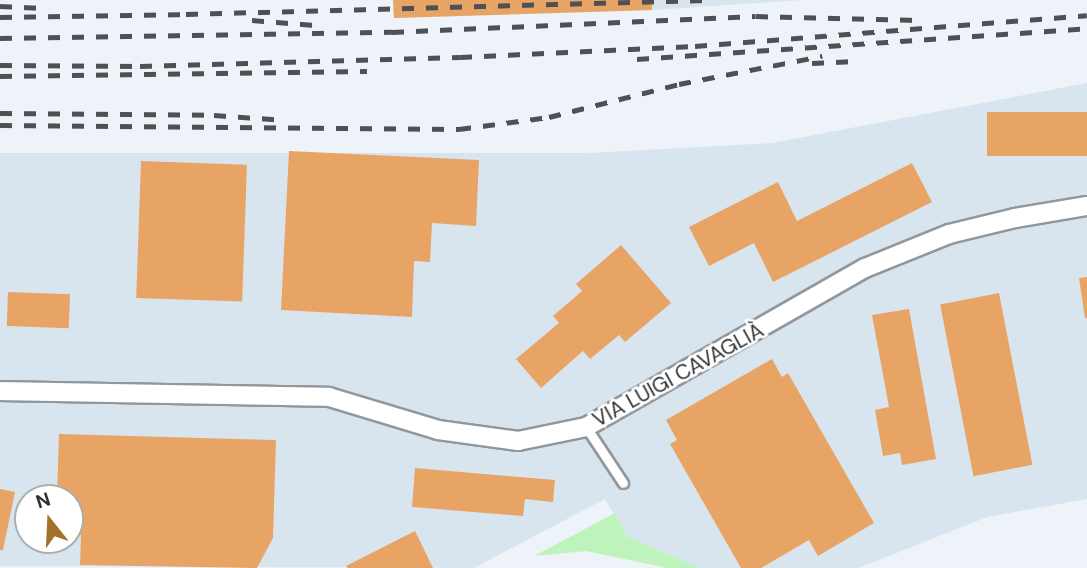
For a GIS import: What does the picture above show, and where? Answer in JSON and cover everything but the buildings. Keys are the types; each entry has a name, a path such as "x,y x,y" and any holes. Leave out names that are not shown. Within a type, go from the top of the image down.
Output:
{"street":[{"name":"VIA LUIGI CAVAGLIÀ","path":"0,391 329,397 438,430 518,441 586,427 865,268 950,234 1015,218 1087,206"}],"lane":[{"path":"586,427 623,482"}],"shaded area":[{"path":"393,0 802,0 652,10 394,18"},
{"path":"1087,83 1087,499 987,517 859,568 699,568 627,536 605,499 474,568 0,566 0,153 590,153 772,143"}],"green space":[{"path":"615,513 627,536 699,568 667,568 586,551 534,556"}],"railway":[{"path":"186,14 707,0"},
{"path":"0,6 44,8"},
{"path":"0,17 193,14"},
{"path":"0,65 140,66 460,57 695,46 1087,15"},
{"path":"0,38 392,32 756,16 919,20"},
{"path":"252,20 315,25"},
{"path":"637,59 1087,28"},
{"path":"0,125 459,129 549,117 679,84 822,56"},
{"path":"812,63 856,61"},
{"path":"0,76 367,71"},
{"path":"0,113 214,115 286,120"}]}
